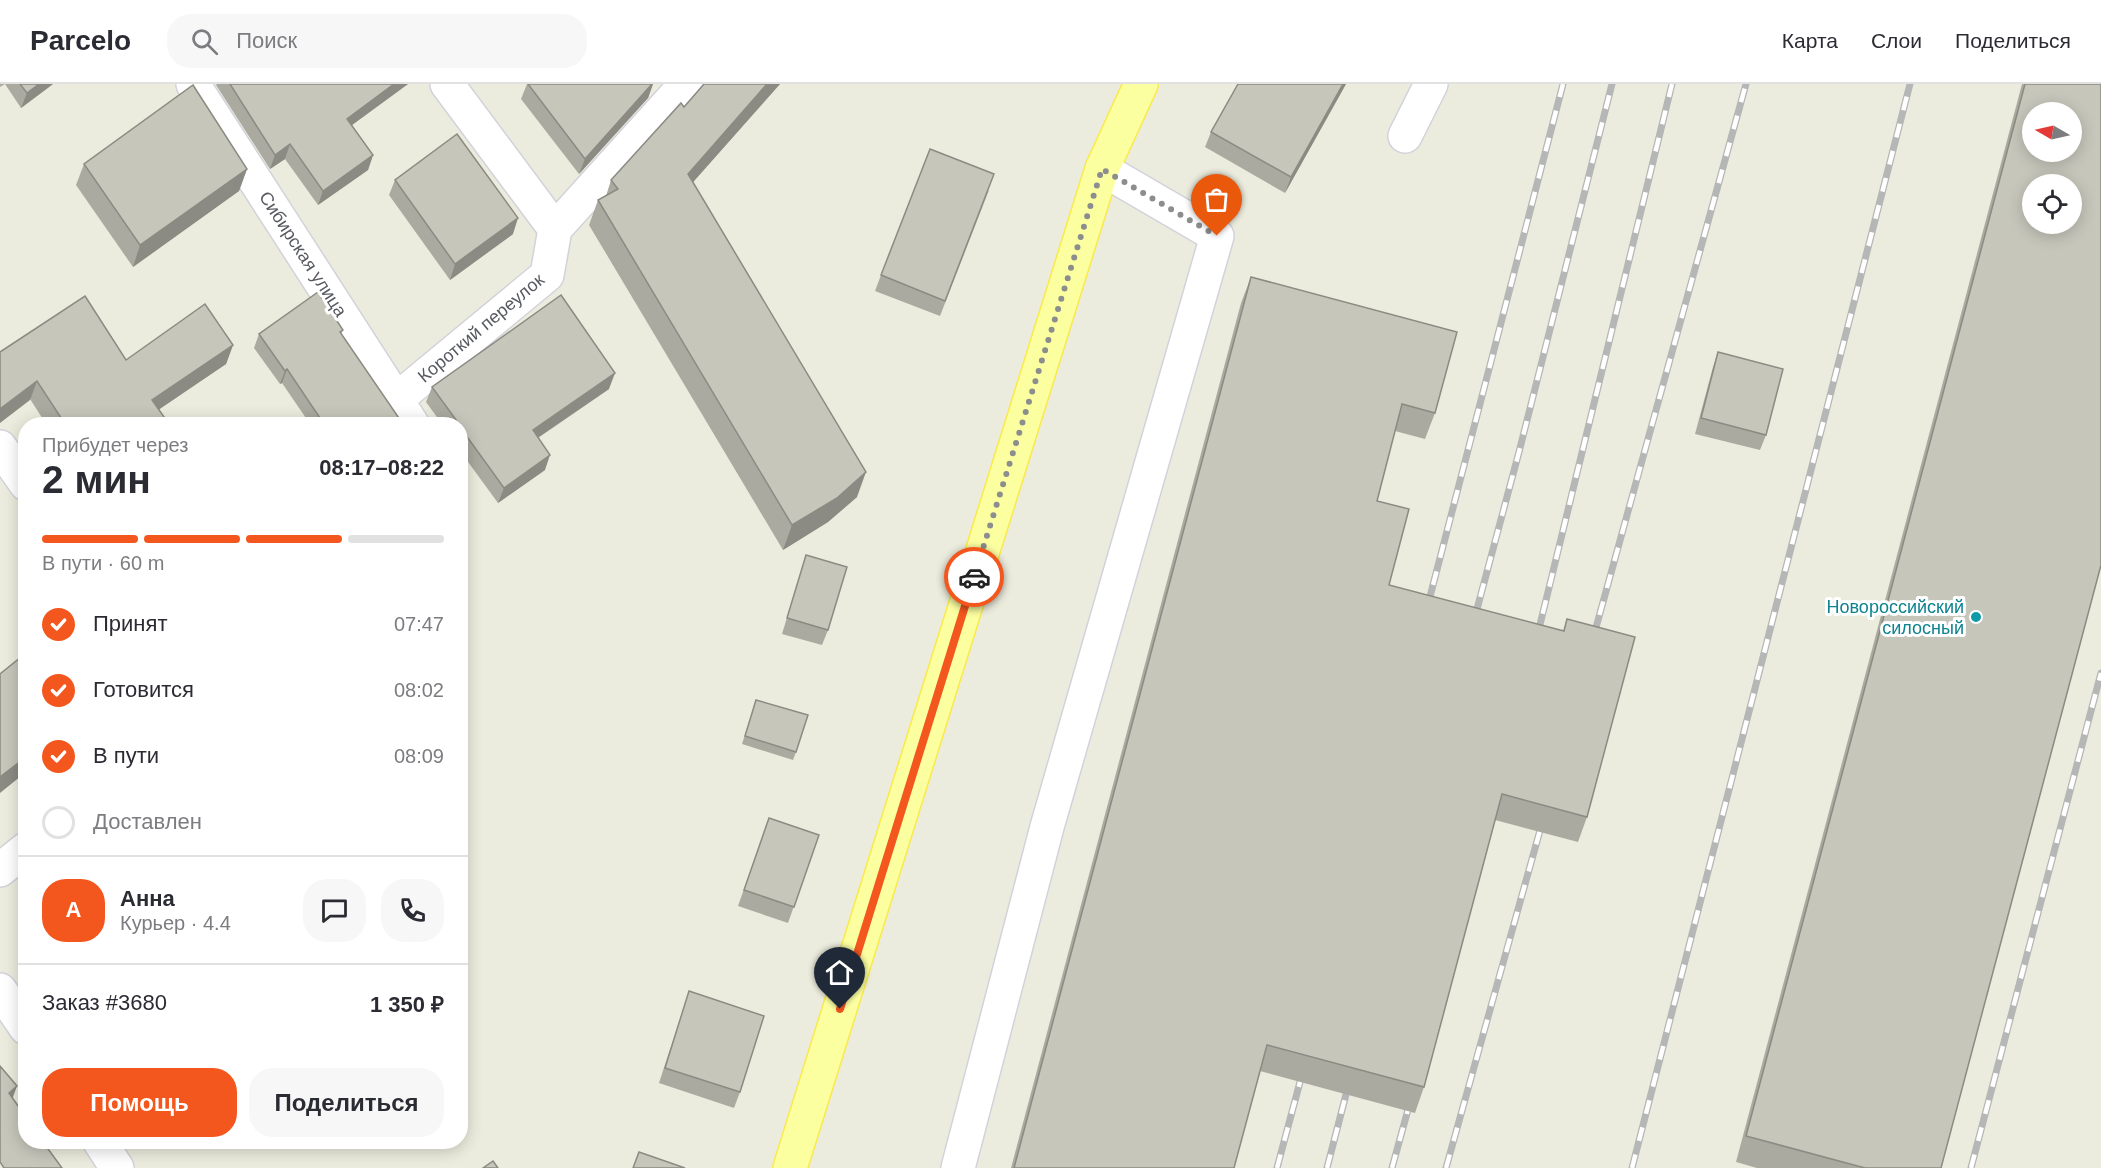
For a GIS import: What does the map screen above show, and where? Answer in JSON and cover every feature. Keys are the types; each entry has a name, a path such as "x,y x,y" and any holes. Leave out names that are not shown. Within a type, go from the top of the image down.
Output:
{"main road":[{"path":"790,1168 1102,169 1141,84"}],"street":[{"name":"Сибирская улица","path":"193,84 404,412"},
{"path":"447,84 555,229 686,84"},
{"path":"1405,136 1431,84"},
{"path":"958,1168 1047,827 1217,236 1102,169"},
{"name":"Короткий переулок","path":"404,412 547,275 555,229"},
{"path":"0,447 18,473"},
{"path":"0,870 18,855"},
{"path":"0,990 18,1017"},
{"path":"105,1149 117,1168"}],"building":[{"path":"20,84 39,84 27,93"},
{"path":"230,84 394,84 347,119 373,155 323,191 290,144 275,155"},
{"path":"528,84 652,84 585,159"},
{"path":"704,84 767,84 688,174 866,472 837,498 792,525 598,200 618,189 611,180 681,103 684,107"},
{"path":"1238,84 1343,84 1291,177 1211,132"},
{"path":"2025,84 2101,84 2101,565 1941,1168 1865,1168 1746,1136"},
{"path":"193,85 247,169 140,245 84,164"},
{"path":"457,134 518,218 455,264 395,180"},
{"path":"930,149 994,174 945,301 881,275"},
{"path":"1251,277 1457,332 1435,413 1402,404 1377,501 1409,509 1389,585 1564,631 1567,619 1635,637 1587,817 1502,794 1424,1087 1267,1045 1234,1168 1014,1168"},
{"path":"318,292 343,330 340,332 398,417 319,417 287,369 285,371 259,334"},
{"path":"561,295 615,373 533,430 550,455 504,488 468,438 468,417 454,417 432,387"},
{"path":"85,296 126,360 205,304 233,345 152,400 164,417 60,417 37,381 0,409 0,352"},
{"path":"1718,352 1783,369 1766,435 1701,418"},
{"path":"806,555 847,567 828,630 787,618"},
{"path":"18,659 18,763 0,777 0,674"},
{"path":"756,700 808,715 796,752 745,736"},
{"path":"769,818 819,835 794,907 744,890"},
{"path":"689,991 764,1016 740,1092 665,1068"},
{"path":"0,1066 17,1086 9,1093 18,1106 18,1149 48,1149 62,1168 4,1168 0,1162"},
{"path":"639,1152 685,1168 633,1168"},
{"path":"493,1161 498,1168 483,1168"}],"railway":[{"path":"1426,612 1563,84"},
{"path":"1473,624 1612,84"},
{"path":"1536,641 1672,84"},
{"path":"1592,642 1746,84"},
{"path":"1632,1168 1910,84"},
{"path":"1971,1168 2101,673"},
{"path":"1446,1168 1544,816"},
{"path":"1277,1168 1304,1067"},
{"path":"1327,1168 1350,1079"},
{"path":"1392,1168 1412,1095"}],"way so far":[{"path":"974,577 1102,169 1217,236"}],"place":[{"name":"Новороссийский силосный","path":"1976,617"}],"route":[{"path":"840,1009 974,577"}]}
